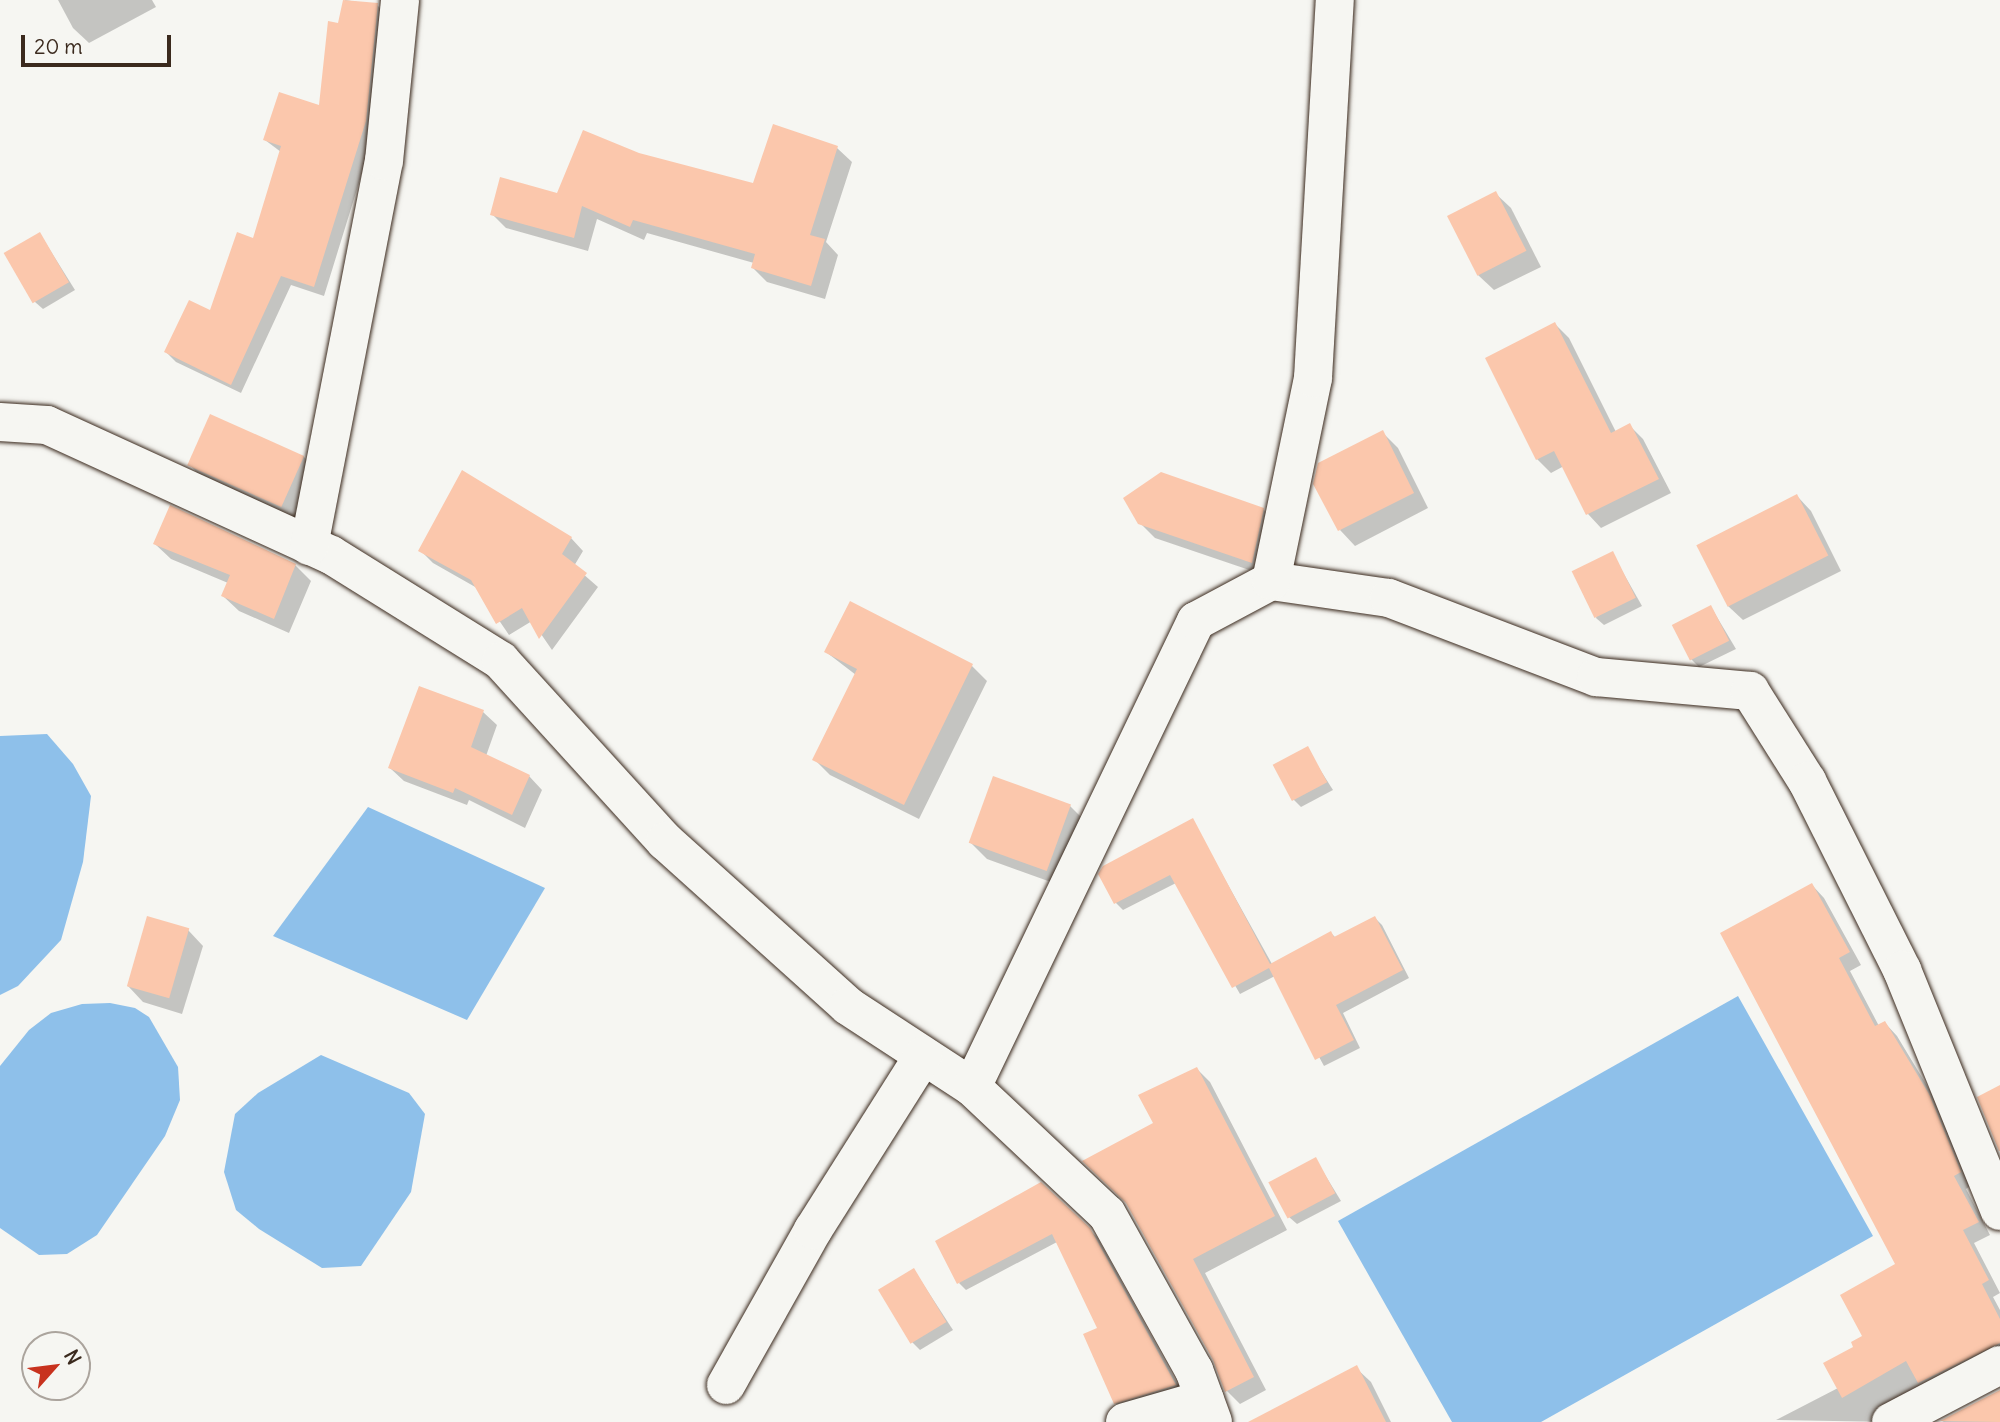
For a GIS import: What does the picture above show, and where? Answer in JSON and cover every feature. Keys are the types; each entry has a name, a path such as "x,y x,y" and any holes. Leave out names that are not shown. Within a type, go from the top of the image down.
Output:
{"street":[{"path":"309,545 384,161 400,0"},
{"path":"1271,581 1313,378 1335,0"},
{"path":"1,418 47,425 309,545 501,661 664,841 848,1006 972,1087 1107,1214 1194,1370 1209,1410 1125,1422"},
{"path":"972,1087 1196,621 1271,581 1389,598 1596,677 1750,691 1807,780 1902,970 2000,1210"},
{"path":"726,1385 813,1230 923,1056"},
{"path":"1891,1422 2000,1365"}],"water":[{"path":"47,734 73,764 91,796 83,862 61,940 18,986 0,995 0,736"},
{"path":"368,807 545,888 467,1020 273,936"},
{"path":"1738,996 1873,1236 1541,1422 1452,1422 1338,1221"},
{"path":"110,1003 135,1008 149,1017 178,1067 180,1100 165,1136 97,1235 67,1254 39,1255 0,1228 0,1066 29,1030 51,1013 82,1004"},
{"path":"321,1055 409,1093 425,1114 411,1192 361,1266 322,1268 259,1229 236,1210 224,1172 235,1114 258,1093"}],"building":[{"path":"343,0 378,3 366,121 314,287 281,276 231,385 164,352 189,300 210,310 237,232 253,238 281,146 263,140 279,92 319,105 328,21 338,23"},
{"path":"773,124 838,146 810,235 825,239 811,286 751,268 755,254 633,220 630,227 582,206 574,238 490,215 500,177 557,193 583,130 639,153 753,183"},
{"path":"1496,191 1526,251 1477,276 1447,216"},
{"path":"40,232 69,282 33,303 4,253"},
{"path":"1555,322 1611,433 1630,423 1659,479 1586,515 1554,451 1536,460 1485,358"},
{"path":"210,414 304,456 281,507 187,465"},
{"path":"1383,430 1414,493 1338,531 1313,484 1318,463"},
{"path":"462,470 572,537 562,554 587,573 539,639 522,608 496,624 471,580 418,551"},
{"path":"1161,472 1264,508 1252,563 1138,524 1123,498"},
{"path":"1797,494 1828,555 1728,607 1696,545"},
{"path":"170,505 296,564 274,619 221,596 230,575 153,544"},
{"path":"1613,551 1636,598 1594,618 1572,571"},
{"path":"850,601 973,664 904,805 812,760 857,669 824,652"},
{"path":"1711,605 1729,641 1690,661 1672,625"},
{"path":"419,686 484,710 471,747 530,775 512,815 455,788 453,793 388,768"},
{"path":"1308,746 1327,782 1292,801 1273,765"},
{"path":"993,776 1071,804 1047,871 969,843"},
{"path":"1193,818 1270,964 1331,931 1334,937 1375,916 1403,970 1336,1005 1354,1040 1315,1060 1269,968 1232,988 1170,875 1114,904 1098,874 1103,866"},
{"path":"1812,883 1850,952 1839,958 1875,1026 1885,1021 1929,1094 1961,1172 1954,1176 1979,1222 1963,1230 1989,1280 1982,1284 2000,1319 2000,1343 1918,1383 1906,1361 1842,1398 1823,1363 1853,1347 1851,1342 1862,1336 1840,1295 1895,1264 1720,933"},
{"path":"147,916 189,928 169,998 127,986"},
{"path":"1197,1067 1275,1216 1193,1259 1254,1377 1225,1392 1213,1360 1126,1203 1082,1161 1153,1123 1138,1095"},
{"path":"2000,1085 2000,1151 1999,1151 1977,1097"},
{"path":"1316,1157 1335,1193 1288,1219 1268,1182"},
{"path":"1041,1182 1090,1228 1176,1385 1114,1404 1083,1334 1097,1328 1052,1234 957,1284 935,1241"},
{"path":"914,1268 946,1322 910,1344 878,1290"},
{"path":"1357,1365 1386,1422 1248,1422"},
{"path":"2000,1390 2000,1422 1940,1421"}]}
